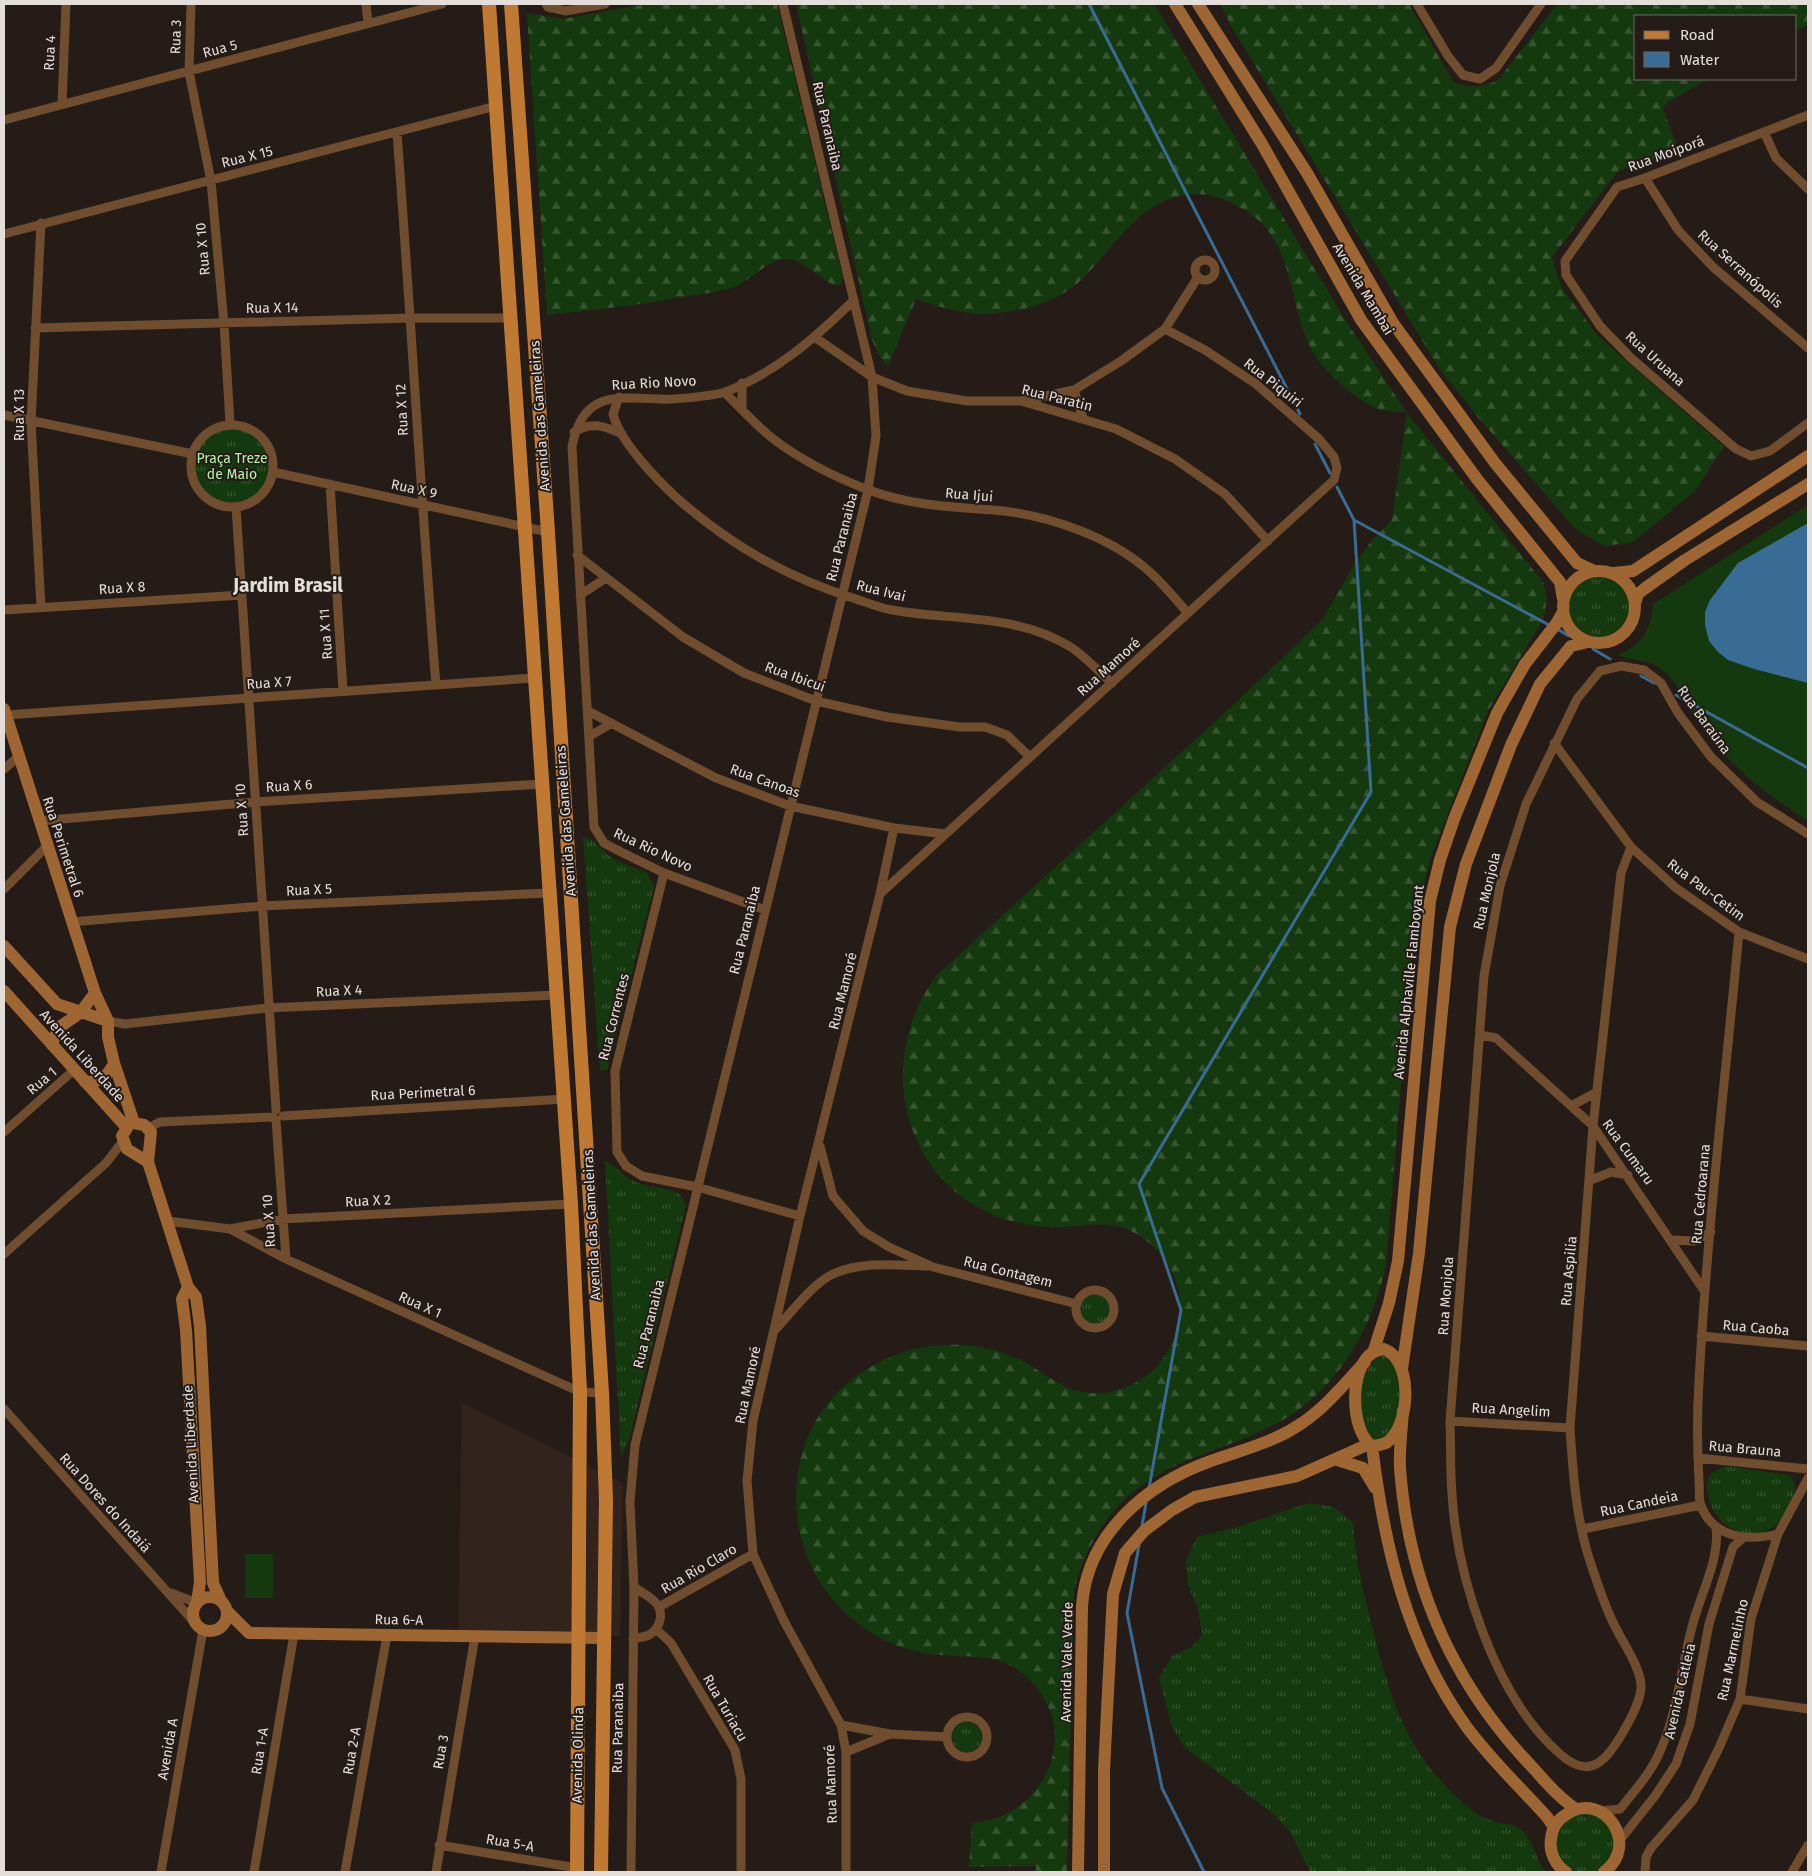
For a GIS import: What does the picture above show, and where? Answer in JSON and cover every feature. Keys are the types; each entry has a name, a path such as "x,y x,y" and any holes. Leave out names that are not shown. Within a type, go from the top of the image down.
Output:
{"main road":[{"name":"Avenida das Gameleiras","path":"490,4 571,1204 580,1392 579,1638"},
{"name":"Avenida das Gameleiras","path":"511,4 580,1020 602,1393 606,1500 603,1638"},
{"path":"556,995 567,995 571,998 580,1020"},
{"name":"Avenida Olinda","path":"577,1870 579,1638"},
{"name":"Avenida Olinda","path":"600,1872 603,1638"}],"street":[{"name":"Rua 4","path":"62,104 66,4"},
{"name":"Rua 3","path":"189,72 192,4"},
{"path":"366,4 368,23"},
{"name":"Rua 5","path":"4,120 442,4"},
{"path":"546,4 548,7 566,11 604,4"},
{"name":"Rua Paranaiba","path":"631,1872 634,1588 630,1502 635,1444 868,490 876,436 872,377 784,4"},
{"name":"Avenida Mambai","path":"1175,4 1262,144 1361,320 1477,479 1560,582 1563,606"},
{"name":"Avenida Mambai","path":"1198,4 1307,173 1393,323 1495,463 1577,563 1594,571"},
{"path":"1417,4 1448,56 1463,75 1480,79 1496,68 1541,4"},
{"name":"Rua X 10","path":"189,72 211,181 224,323 230,424"},
{"name":"Rua X 15","path":"4,234 496,106"},
{"name":"Rua Moiporá","path":"1566,261 1616,187 1645,178 1808,115"},
{"path":"1764,132 1776,158 1808,189"},
{"name":"Rua X 12","path":"397,133 411,318 421,504 436,685"},
{"name":"Rua Serranópolis","path":"1645,178 1678,230 1707,261 1808,348"},
{"name":"Rua X 13","path":"41,223 31,422 41,607"},
{"name":"Rua Uruana","path":"1566,261 1566,275 1600,326 1631,358 1736,449 1751,456 1770,451 1808,423"},
{"path":"1021,401 1074,390 1121,361 1165,329 1198,277"},
{"name":"Rua Rio Novo","path":"765,910 664,873 604,843 594,827 590,736 576,555 572,448 574,432 580,420 591,406 602,400 619,397 664,399 724,392 775,367 816,338 854,300"},
{"name":"Rua X 14","path":"35,328 411,318 510,318"},
{"name":"Rua Piquiri","path":"1165,329 1205,350 1256,384 1319,439 1334,457 1337,468 1334,480"},
{"name":"Rua Paratin","path":"816,338 872,377 908,391 968,401 1021,401 1116,429 1175,459 1225,494 1268,541"},
{"path":"742,383 742,409"},
{"path":"1074,390 1082,418"},
{"name":"Rua Ijui","path":"724,392 776,441 821,468 868,490 917,503 952,508 995,510 1042,518 1083,531 1117,549 1152,573 1188,613"},
{"name":"Rua Ivai","path":"619,397 613,414 622,434 662,485 701,519 739,547 795,577 842,595 891,610 995,620 1031,628 1070,646 1112,683"},
{"path":"4,415 192,454"},
{"path":"230,424 242,426 263,438 273,460 273,472 269,485 261,496 250,504 223,507 210,502 200,493 192,474 192,454 206,434 217,427 230,424"},
{"path":"574,432 584,427 596,425 622,434"},
{"path":"1808,456 1633,571 1614,573 1594,571 1576,578 1568,587 1563,606 1567,624 1576,636 1588,642 1600,644 1613,641 1622,636 1635,615 1635,603 1638,594 1644,589 1684,560 1808,484"},
{"name":"Rua X 9","path":"273,472 548,532"},
{"name":"Rua Mamoré","path":"880,894 1334,480"},
{"name":"Rua X 11","path":"330,484 343,691"},
{"name":"Rua X 10","path":"236,507 286,1259"},
{"name":"Rua Ibicui","path":"576,555 683,637 744,673 816,700 887,717 960,727 985,727 1008,735 1030,757"},
{"path":"1614,573 1628,586 1635,603"},
{"path":"580,595 606,578"},
{"name":"Rua X 8","path":"4,610 242,595"},
{"name":"Avenida Alphaville Flamboyant","path":"1370,1445 1362,1435 1356,1407 1356,1389 1389,1304 1398,1261 1430,901 1440,860 1497,713 1526,664 1556,624 1563,606"},
{"path":"1402,1369 1419,1253 1450,927 1466,864 1510,744 1540,684 1571,646 1588,642"},
{"name":"Rua Baraúna","path":"1577,699 1600,671 1621,666 1644,670 1661,683 1678,713 1718,764 1757,802 1808,834"},
{"name":"Rua X 7","path":"5,712 248,698 534,678"},
{"name":"Rua Monjola","path":"1577,699 1526,804 1500,886 1484,976 1450,1421 1452,1495 1460,1554 1495,1664 1520,1708 1557,1751 1572,1765 1594,1766 1608,1754 1624,1730 1637,1703 1641,1689"},
{"name":"Rua Canoas","path":"588,711 716,778 790,806 894,828 946,834"},
{"name":"Rua Perimetral 6","path":"5,712 71,922 95,993 108,1021 108,1037 114,1063 134,1124 139,1123 148,1128 160,1122 565,1100"},
{"path":"590,736 612,724"},
{"name":"Rua Pau-Cetim","path":"1554,743 1631,847 1676,888 1739,932 1808,959"},
{"path":"4,769 18,756"},
{"name":"Rua X 6","path":"39,821 255,802 542,784"},
{"name":"Rua Mamoré","path":"846,1872 846,1752 841,1725 784,1621 753,1554 747,1480 753,1421 800,1216 820,1145 894,828"},
{"path":"4,889 47,846"},
{"name":"Rua Aspilia","path":"1631,847 1621,873 1593,1126 1570,1428 1573,1475 1590,1562 1608,1610 1639,1674 1641,1689"},
{"name":"Rua Correntes","path":"664,873 614,1071 617,1152 626,1166 642,1176 697,1187 800,1216"},
{"name":"Rua X 5","path":"71,922 262,906 549,893"},
{"name":"Rua Cedroarana","path":"1698,1458 1696,1423 1701,1336 1739,932"},
{"name":"Avenida Liberdade","path":"4,946 57,1004 108,1021"},
{"name":"Avenida Liberdade","path":"4,991 127,1128 129,1148"},
{"path":"52,1045 55,1034 62,1023 80,1013 95,993"},
{"name":"Rua X 4","path":"108,1021 125,1024 268,1008 556,995"},
{"path":"108,1037 125,1024"},
{"name":"Rua Cumaru","path":"1480,1035 1496,1038 1593,1126 1672,1240 1705,1292"},
{"path":"85,1082 100,1081 107,1076 114,1063"},
{"name":"Rua 1","path":"4,1132 74,1070"},
{"path":"1571,1106 1597,1092"},
{"name":"Avenida Liberdade","path":"148,1128 152,1137 148,1162 188,1287 196,1297 200,1326 213,1583 224,1606"},
{"name":"Rua Contagem","path":"820,1145 833,1196 863,1231 889,1247 933,1267 1077,1304"},
{"path":"4,1254 106,1163 129,1148 142,1151 150,1146"},
{"path":"129,1148 148,1162"},
{"path":"1590,1180 1611,1172 1628,1175"},
{"name":"Rua X 2","path":"168,1221 230,1229 283,1219 571,1204"},
{"name":"Rua X 1","path":"230,1229 286,1259 580,1392 602,1393"},
{"path":"1672,1240 1694,1241 1711,1232"},
{"path":"884,1264 889,1247"},
{"name":"Rua Contagem","path":"774,1331 804,1298 831,1275 857,1266 884,1264 933,1267"},
{"name":"Avenida Liberdade","path":"188,1287 182,1299 186,1330 200,1582 197,1603"},
{"path":"1100,1290 1110,1296 1113,1302 1114,1314 1106,1325 1094,1328 1087,1326 1078,1317 1077,1304 1079,1298 1088,1291 1100,1290"},
{"name":"Rua Caoba","path":"1701,1336 1808,1346"},
{"path":"1369,1357 1384,1349 1393,1353 1402,1369 1406,1389 1400,1467 1412,1544 1426,1600 1442,1640 1462,1678 1511,1744 1560,1798 1576,1809"},
{"name":"Avenida Vale Verde","path":"1078,1872 1082,1606 1083,1590 1095,1556 1119,1518 1160,1486 1184,1472 1276,1438 1302,1423 1324,1406 1369,1357"},
{"name":"Rua Dores do Indaiá","path":"4,1409 164,1590 199,1626"},
{"path":"1104,1872 1104,1770 1113,1594 1125,1554 1144,1531 1172,1510 1195,1497 1297,1476 1370,1445 1383,1445 1391,1440 1403,1411"},
{"name":"Rua Angelim","path":"1450,1421 1570,1428"},
{"path":"1370,1445 1390,1552 1406,1609 1422,1652 1443,1691 1467,1728 1548,1816 1554,1827"},
{"name":"Rua Brauna","path":"1701,1505 1698,1458 1808,1469"},
{"path":"1338,1460 1362,1468 1380,1496"},
{"name":"Rua Marmelinho","path":"1645,1872 1646,1857 1651,1848 1693,1800 1705,1779 1740,1699 1751,1619 1778,1534 1808,1478"},
{"path":"1701,1505 1716,1527 1743,1538 1778,1534"},
{"name":"Rua Candeia","path":"1583,1530 1701,1505"},
{"name":"Avenida Catleia","path":"1600,1812 1620,1809 1644,1779 1661,1751 1672,1719 1692,1626 1718,1542 1716,1527"},
{"name":"Avenida Catleia","path":"1620,1840 1655,1796 1676,1764 1690,1724 1710,1624 1732,1547 1743,1538"},
{"name":"Rua Rio Claro","path":"659,1607 753,1554"},
{"name":"Rua Rio Claro","path":"634,1588 654,1600 659,1607 661,1618 656,1629"},
{"name":"Rua Dores do Indaiá","path":"164,1590 197,1603"},
{"path":"212,1596 224,1606 225,1623 221,1627 216,1630 199,1626 193,1613 197,1603 212,1596"},
{"name":"Rua 6-A","path":"224,1606 249,1633 603,1638"},
{"name":"Avenida A","path":"160,1872 199,1626"},
{"path":"633,1639 649,1635 656,1629"},
{"name":"Rua Turiacu","path":"656,1629 671,1643 735,1750 741,1780 741,1872"},
{"name":"Rua 1-A","path":"254,1872 294,1634"},
{"name":"Rua 2-A","path":"345,1872 387,1635"},
{"name":"Rua 3","path":"436,1872 475,1636"},
{"path":"1740,1699 1808,1709"},
{"path":"966,1717 982,1723 987,1734 985,1746 982,1750 977,1754 966,1757 954,1752 947,1737 948,1731 955,1721 966,1717"},
{"path":"841,1725 890,1734 947,1737"},
{"path":"846,1752 890,1734"},
{"path":"1566,1872 1554,1860 1551,1838 1554,1827 1563,1816 1576,1809 1592,1809 1600,1812 1610,1818 1617,1828 1620,1840 1618,1866 1604,1872"},
{"name":"Rua 5-A","path":"439,1845 577,1870"},
{"path":"1792,1872 1808,1845"}],"shaded area":[{"path":"462,1403 623,1483 620,1636 458,1633"}],"green space":[{"path":"646,4 777,4 843,279 841,284 836,286 797,261 784,259 770,264 738,285 719,291 632,305 547,315 527,13 563,19"},
{"path":"796,4 1154,4 1346,321 1407,413 1381,410 1371,405 1350,392 1330,374 1314,355 1309,345 1287,269 1271,234 1258,220 1241,208 1210,195 1187,195 1167,200 1150,209 1120,236 1078,283 1057,297 1045,302 1020,310 994,314 974,314 940,307 916,299 888,366 880,357 872,340"},
{"path":"1220,4 1409,4 1453,82 1476,86 1499,79 1557,4 1808,4 1808,24 1797,30 1797,15 1634,15 1634,80 1707,80 1668,102 1663,108 1678,150 1618,171 1552,257 1561,287 1598,336 1724,447 1695,491 1633,542 1605,546 1573,526 1476,415 1439,368 1231,26"},
{"path":"1407,413 1543,582 1547,597 1544,618 1488,711 1432,854 1415,917 1386,1265 1380,1287 1373,1309 1353,1349 1326,1386 1309,1401 1291,1415 1264,1430 1191,1459 1158,1475 1124,1500 1110,1516 1088,1551 1074,1591 1067,1872 1036,1872 1036,1866 969,1867 972,1823 999,1817 1021,1804 1039,1786 1050,1765 1055,1741 1052,1717 1041,1694 1022,1673 1012,1666 1001,1661 979,1657 931,1654 887,1641 850,1617 834,1601 820,1582 810,1562 798,1525 796,1491 801,1457 806,1441 822,1411 840,1390 862,1372 886,1359 912,1350 939,1345 967,1345 994,1350 1028,1364 1058,1383 1074,1390 1104,1393 1124,1388 1142,1379 1158,1366 1169,1349 1177,1331 1180,1310 1178,1289 1166,1262 1146,1240 1129,1230 1111,1225 1047,1227 1011,1221 974,1205 945,1181 923,1152 909,1119 903,1083 906,1046 916,1010 936,976 1230,708 1323,619 1354,565 1373,539 1392,520"},
{"name":"Praça Treze de Maio","path":"232,429 246,432 258,440 266,452 269,466 266,480 258,492 246,500 232,503 218,500 206,492 198,480 195,466 198,452 206,440 218,432"},
{"path":"1808,505 1808,821 1763,790 1736,767 1700,725 1678,688 1667,674 1651,663 1618,655 1633,647 1644,635 1648,628 1653,604"},
{"path":"1599,576 1611,579 1621,585 1627,595 1630,607 1627,619 1621,629 1611,635 1599,638 1587,635 1577,629 1571,619 1568,607 1571,595 1577,585 1587,579"},
{"path":"583,836 592,840 613,859 647,873 654,886 607,1070 600,1071"},
{"path":"605,1161 613,1165 626,1177 639,1183 680,1194 686,1205 629,1440 621,1458"},
{"path":"1095,1294 1106,1298 1110,1309 1106,1320 1095,1324 1084,1320 1080,1309 1084,1298"},
{"path":"1384,1355 1391,1360 1396,1369 1399,1381 1399,1407 1392,1429 1387,1436 1376,1441 1368,1434 1363,1423 1360,1410 1360,1396 1367,1370 1375,1360"},
{"path":"1725,1466 1789,1475 1792,1478 1795,1485 1794,1492 1778,1523 1769,1530 1748,1534 1738,1532 1721,1520 1714,1512 1710,1502 1707,1483 1712,1473"},
{"path":"1309,1503 1333,1507 1353,1522 1360,1574 1385,1673 1400,1716 1421,1756 1453,1794 1468,1807 1484,1817 1513,1826 1523,1832 1528,1837 1546,1872 1310,1872 1290,1832 1274,1814 1185,1748 1172,1727 1159,1678 1172,1656 1192,1647 1202,1636 1198,1609 1188,1585 1186,1560 1197,1537 1237,1527"},
{"path":"245,1554 273,1554 273,1598 245,1598"},
{"path":"967,1722 973,1723 981,1731 981,1743 973,1751 967,1752 961,1751 953,1743 952,1737 953,1731 961,1723"},
{"path":"1585,1813 1601,1818 1606,1822 1610,1827 1615,1843 1610,1859 1606,1864 1601,1868 1585,1873 1569,1868 1564,1864 1560,1859 1555,1843 1560,1827 1564,1822 1569,1818"}],"water":[{"path":"1808,523 1808,683 1728,660 1709,641 1705,625 1705,612 1710,600 1738,563"}],"waterway":[{"path":"1089,4 1300,414"},
{"path":"1315,444 1330,473"},
{"path":"1149,1488 1181,1310 1139,1184 1371,792 1354,520 1337,487"},
{"path":"1354,520 1549,625"},
{"path":"1559,630 1569,636"},
{"path":"1593,649 1610,659"},
{"path":"1641,676 1654,683"},
{"path":"1676,695 1808,768"},
{"path":"1142,1526 1146,1503"},
{"path":"1139,1545 1127,1613 1162,1788 1204,1872"}],"district":[{"name":"Jardim Brasil","path":"288,585"}]}
